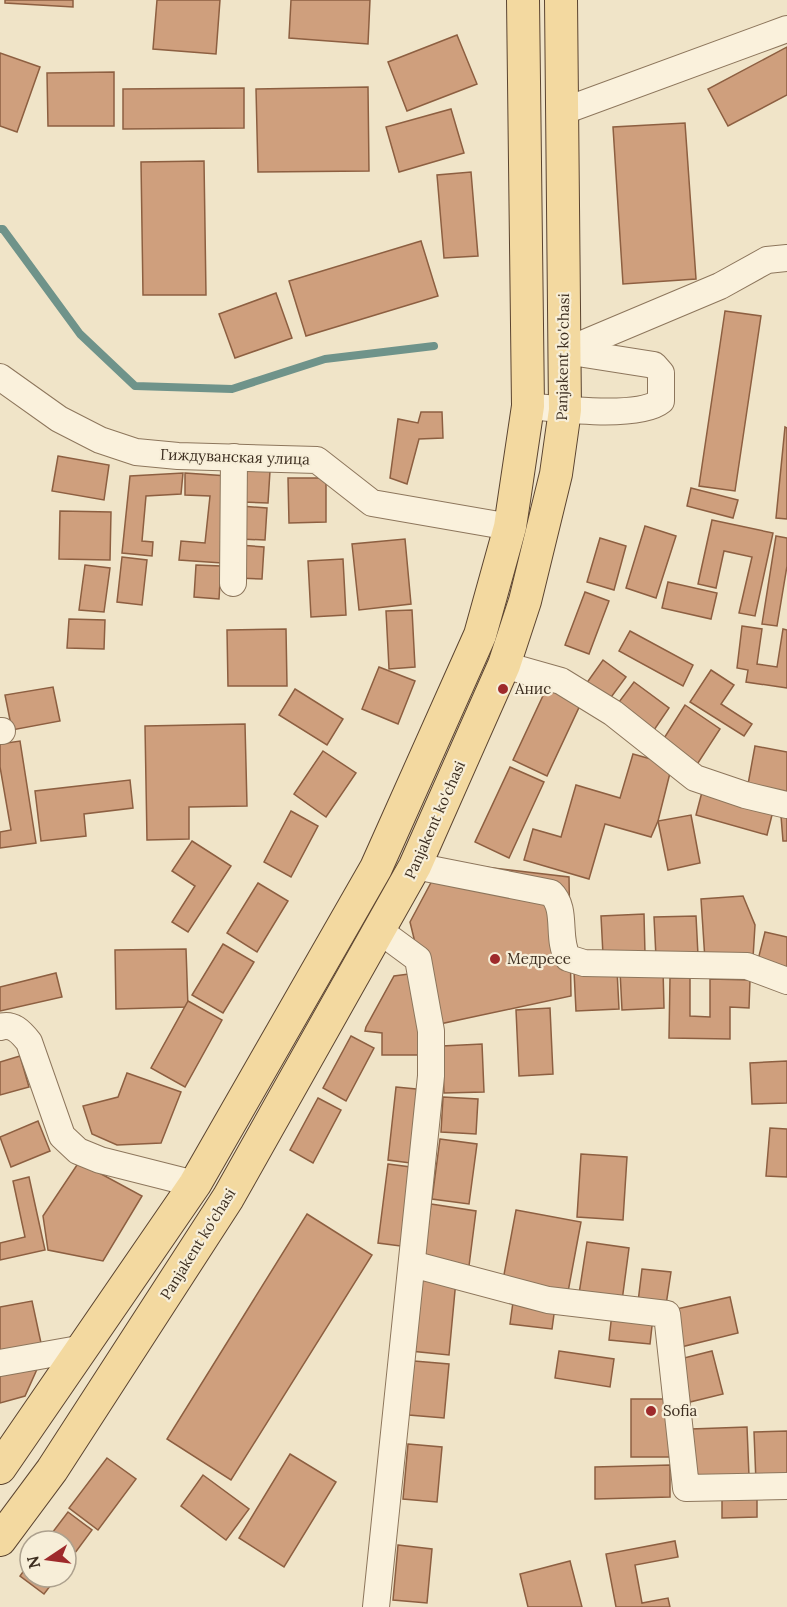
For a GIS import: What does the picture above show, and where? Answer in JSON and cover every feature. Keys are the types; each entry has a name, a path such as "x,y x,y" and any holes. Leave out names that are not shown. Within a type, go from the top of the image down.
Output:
{"main road":[{"path":"0,1468 195,1184 376,868 456,694 480,635 510,527 528,406 523,0"},
{"name":"Panjakent ko'chasi","path":"0,1540 52,1470 228,1198 415,866 504,665 543,537 556,474 565,411 561,0"}],"street":[{"path":"561,112 787,29"},
{"path":"565,351 720,286 767,260 787,258"},
{"path":"528,406 565,411 635,410 654,406 662,397 660,373 654,365 565,351"},
{"name":"Гиждуванская улица","path":"0,377 58,419 100,440 136,452 178,456 317,460 372,503 510,527"},
{"path":"233,583 234,457"},
{"path":"504,665 561,681 613,714 695,778 745,795 787,805"},
{"path":"415,866 551,893 556,898 558,906 563,951 568,958 584,963 747,966 787,981"},
{"path":"376,1607 426,1132 431,1031 418,959 380,931"},
{"path":"0,1027 6,1025 19,1030 28,1041 62,1136 78,1151 100,1160 195,1184"},
{"path":"412,1264 548,1300 667,1314 686,1488 787,1486"},
{"path":"0,1363 84,1348"}],"building":[{"path":"5,0 73,0 73,7 5,3"},
{"path":"157,0 220,0 216,54 153,49"},
{"path":"291,0 370,0 368,44 289,38"},
{"path":"457,35 477,84 407,111 388,62"},
{"path":"787,47 787,95 728,126 708,89"},
{"path":"0,53 40,67 17,132 0,126"},
{"path":"114,72 114,126 48,126 47,73"},
{"path":"368,87 369,171 258,172 256,89"},
{"path":"244,88 244,128 123,129 123,89"},
{"path":"451,109 464,153 399,172 386,127"},
{"path":"685,123 696,279 623,284 613,127"},
{"path":"204,161 206,295 143,295 141,162"},
{"path":"471,172 478,256 444,258 437,175"},
{"path":"421,241 438,296 306,336 289,281"},
{"path":"276,293 292,338 235,358 219,314"},
{"path":"725,311 761,316 735,491 699,486"},
{"path":"421,412 442,412 443,438 419,439 407,484 390,478 398,419 418,423"},
{"path":"785,427 787,428 787,519 776,518"},
{"path":"58,456 109,465 104,500 52,491"},
{"path":"245,469 270,471 268,503 243,502"},
{"path":"183,473 181,494 146,496 142,541 153,542 152,556 122,553 130,476"},
{"path":"185,473 228,476 222,563 179,560 181,541 205,543 210,496 185,495"},
{"path":"288,478 326,478 326,522 289,523"},
{"path":"691,488 738,500 733,518 687,506"},
{"path":"241,506 267,508 265,540 240,539"},
{"path":"60,511 111,512 110,560 59,559"},
{"path":"712,520 773,533 755,616 739,613 752,557 724,551 716,588 698,584"},
{"path":"645,526 676,536 656,598 626,588"},
{"path":"776,536 787,538 787,566 777,626 762,624"},
{"path":"600,538 626,546 614,590 587,582"},
{"path":"405,539 411,604 359,610 352,544"},
{"path":"239,545 264,547 262,579 237,578"},
{"path":"122,557 147,560 142,605 117,602"},
{"path":"343,559 346,615 311,617 308,561"},
{"path":"85,565 110,568 104,612 79,610"},
{"path":"196,565 221,566 219,599 194,597"},
{"path":"668,582 717,593 711,619 662,608"},
{"path":"585,592 609,601 589,654 565,645"},
{"path":"412,610 415,667 389,669 386,611"},
{"path":"69,619 105,620 104,649 67,648"},
{"path":"742,626 762,629 757,664 777,667 783,629 787,630 787,688 746,682 748,670 737,668"},
{"path":"286,629 287,686 228,686 227,630"},
{"path":"630,631 693,665 683,686 619,651"},
{"path":"603,660 626,677 609,700 586,684"},
{"path":"379,667 415,681 398,724 362,709"},
{"path":"711,670 734,685 721,704 752,724 744,736 690,702"},
{"path":"634,682 669,708 652,733 616,706"},
{"path":"548,685 582,701 547,776 513,760"},
{"path":"53,687 60,721 12,730 5,695"},
{"path":"295,689 343,719 327,745 279,715"},
{"path":"685,705 720,729 696,766 661,743"},
{"path":"245,724 247,806 189,807 189,839 147,840 145,726"},
{"path":"20,741 36,843 0,848 0,832 11,830 0,767 0,744"},
{"path":"755,746 787,752 787,797 747,790"},
{"path":"323,751 356,773 326,817 294,794"},
{"path":"633,754 672,765 658,821 651,837 605,824 589,879 524,860 533,829 561,837 576,785 620,798"},
{"path":"510,767 544,782 509,858 475,842"},
{"path":"130,780 133,808 84,814 86,836 41,841 35,791"},
{"path":"702,792 773,811 767,835 696,815"},
{"path":"291,811 318,826 291,877 264,862"},
{"path":"691,815 700,863 668,870 658,821"},
{"path":"781,816 787,816 787,841 783,841"},
{"path":"192,841 231,866 188,932 172,922 195,886 172,871"},
{"name":"Медресе","path":"442,862 569,877 571,996 435,1025 410,922"},
{"path":"258,883 288,901 257,952 227,933"},
{"path":"743,896 755,925 753,958 705,960 701,899"},
{"path":"644,914 645,954 603,955 601,916"},
{"path":"696,916 698,955 656,957 654,917"},
{"path":"765,932 787,937 787,967 758,960"},
{"path":"223,944 254,962 223,1013 192,995"},
{"path":"186,949 188,1007 116,1009 115,950"},
{"path":"663,969 664,1008 622,1010 620,971"},
{"path":"617,970 619,1009 576,1011 574,971"},
{"path":"56,973 62,997 0,1011 0,987"},
{"path":"416,973 429,1055 382,1055 382,1033 365,1031 366,1027 394,976"},
{"path":"670,978 690,978 690,1016 710,1017 710,979 750,980 749,1008 730,1007 730,1039 669,1038"},
{"path":"188,1001 222,1020 185,1087 151,1068"},
{"path":"550,1008 553,1074 519,1076 516,1010"},
{"path":"351,1036 374,1048 346,1101 323,1088"},
{"path":"482,1044 484,1092 444,1093 442,1046"},
{"path":"20,1056 29,1087 0,1095 0,1062"},
{"path":"787,1061 787,1103 752,1104 750,1063"},
{"path":"127,1073 181,1092 161,1143 117,1145 92,1134 83,1106 118,1097"},
{"path":"396,1087 426,1090 418,1164 388,1160"},
{"path":"443,1097 478,1099 476,1134 441,1132"},
{"path":"318,1098 341,1110 313,1163 290,1150"},
{"path":"38,1121 50,1151 11,1167 0,1137"},
{"path":"770,1128 787,1129 787,1177 766,1176"},
{"path":"440,1139 477,1144 469,1204 432,1199"},
{"path":"581,1154 627,1157 623,1220 577,1217"},
{"path":"79,1162 142,1196 103,1261 48,1250 43,1216"},
{"path":"388,1164 418,1168 408,1247 378,1243"},
{"path":"29,1177 45,1250 0,1260 0,1243 25,1237 13,1181"},
{"path":"431,1204 476,1211 469,1266 424,1259"},
{"path":"516,1210 581,1222 568,1292 503,1280"},
{"path":"307,1214 372,1255 231,1480 167,1439"},
{"path":"587,1242 629,1248 622,1301 579,1294"},
{"path":"642,1269 671,1272 666,1305 638,1302"},
{"path":"417,1276 456,1280 449,1355 410,1351"},
{"path":"730,1297 738,1333 681,1347 672,1310"},
{"path":"32,1301 41,1343 0,1352 0,1307"},
{"path":"513,1302 555,1307 552,1329 510,1324"},
{"path":"612,1313 653,1317 650,1344 609,1340"},
{"path":"559,1351 614,1359 610,1387 555,1378"},
{"path":"712,1351 723,1394 690,1402 680,1359"},
{"path":"42,1358 25,1396 0,1403 0,1369"},
{"path":"414,1361 449,1364 444,1418 409,1415"},
{"path":"631,1399 672,1399 672,1457 631,1457"},
{"path":"747,1427 749,1476 693,1478 691,1429"},
{"path":"787,1431 787,1481 756,1482 754,1432"},
{"path":"408,1444 442,1447 437,1502 403,1499"},
{"path":"290,1454 336,1482 284,1567 239,1538"},
{"path":"107,1458 136,1479 98,1530 69,1508"},
{"path":"670,1465 670,1497 595,1499 595,1467"},
{"path":"203,1475 249,1509 226,1540 181,1506"},
{"path":"757,1492 757,1517 722,1518 722,1493"},
{"path":"68,1512 92,1530 78,1549 78,1529 55,1529"},
{"path":"675,1541 678,1557 635,1565 642,1603 668,1598 670,1607 616,1607 606,1554"},
{"path":"398,1545 432,1549 427,1603 393,1600"},
{"path":"570,1561 582,1607 528,1607 520,1574"},
{"path":"37,1589 48,1589 44,1594"}],"waterway":[{"path":"0,229 3,229 80,334 135,386 232,389 325,359 434,346"}],"place":[{"name":"Анис","path":"503,689"},
{"name":"Медресе","path":"495,959"},
{"name":"Sofia","path":"651,1411"}]}
